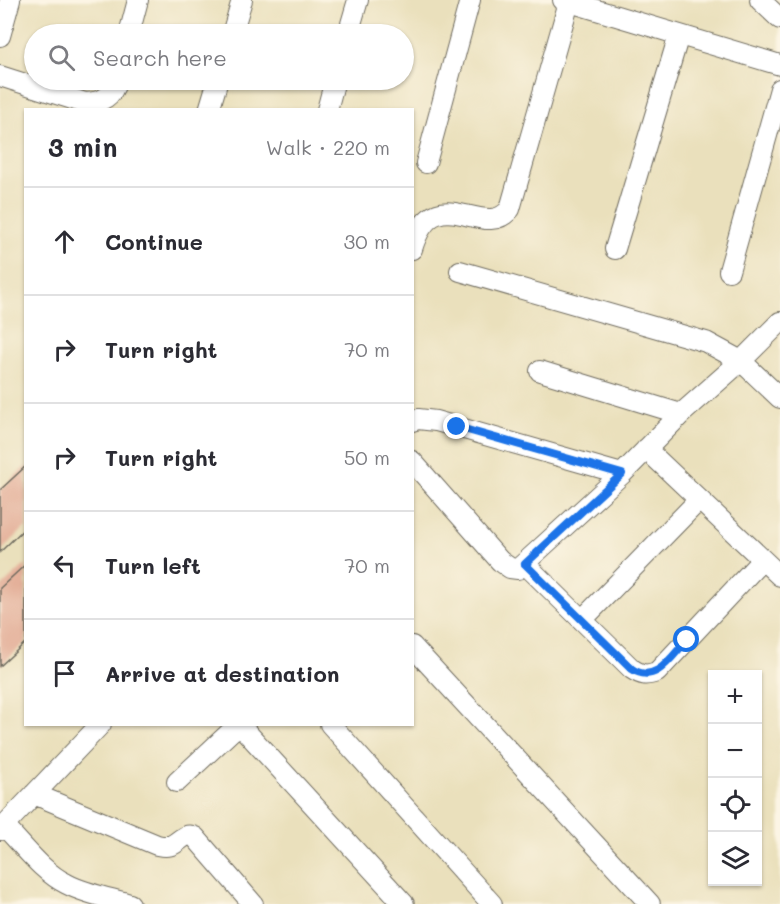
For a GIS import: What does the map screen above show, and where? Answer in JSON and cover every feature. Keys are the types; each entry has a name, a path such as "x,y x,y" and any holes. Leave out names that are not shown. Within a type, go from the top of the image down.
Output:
{"street":[{"path":"0,36 10,0"},
{"path":"132,24 138,0"},
{"path":"235,24 242,0"},
{"path":"351,24 358,0"},
{"path":"426,163 470,0"},
{"path":"760,0 780,19"},
{"path":"414,244 422,224 433,215 449,212 496,220 504,217 510,209 566,1 780,65"},
{"path":"615,249 679,35"},
{"path":"0,76 24,84"},
{"path":"729,271 780,89"},
{"path":"44,90 85,103 98,103 108,97 113,90"},
{"path":"210,108 215,90"},
{"path":"328,108 332,90"},
{"path":"460,271 706,342 741,361 780,398"},
{"path":"414,463 500,561 510,568 518,569 622,474 681,414 741,361 780,322"},
{"path":"540,371 681,414"},
{"path":"414,420 436,421 622,474"},
{"path":"646,448 780,576"},
{"path":"582,620 699,500"},
{"path":"525,564 632,669 640,675 648,676 657,672 762,560"},
{"path":"414,648 650,904"},
{"path":"98,726 2,828 51,874 65,883 130,904"},
{"path":"177,782 237,726"},
{"path":"241,726 404,904"},
{"path":"332,726 492,904"},
{"path":"34,794 157,845 166,847 186,836 195,837 253,904"}],"building":[{"path":"24,468 24,529 0,552 0,490"},
{"path":"24,566 24,644 0,666 0,588"}],"route":[{"path":"457,427 622,474 525,564 640,675 648,676 657,672 687,640"}]}
